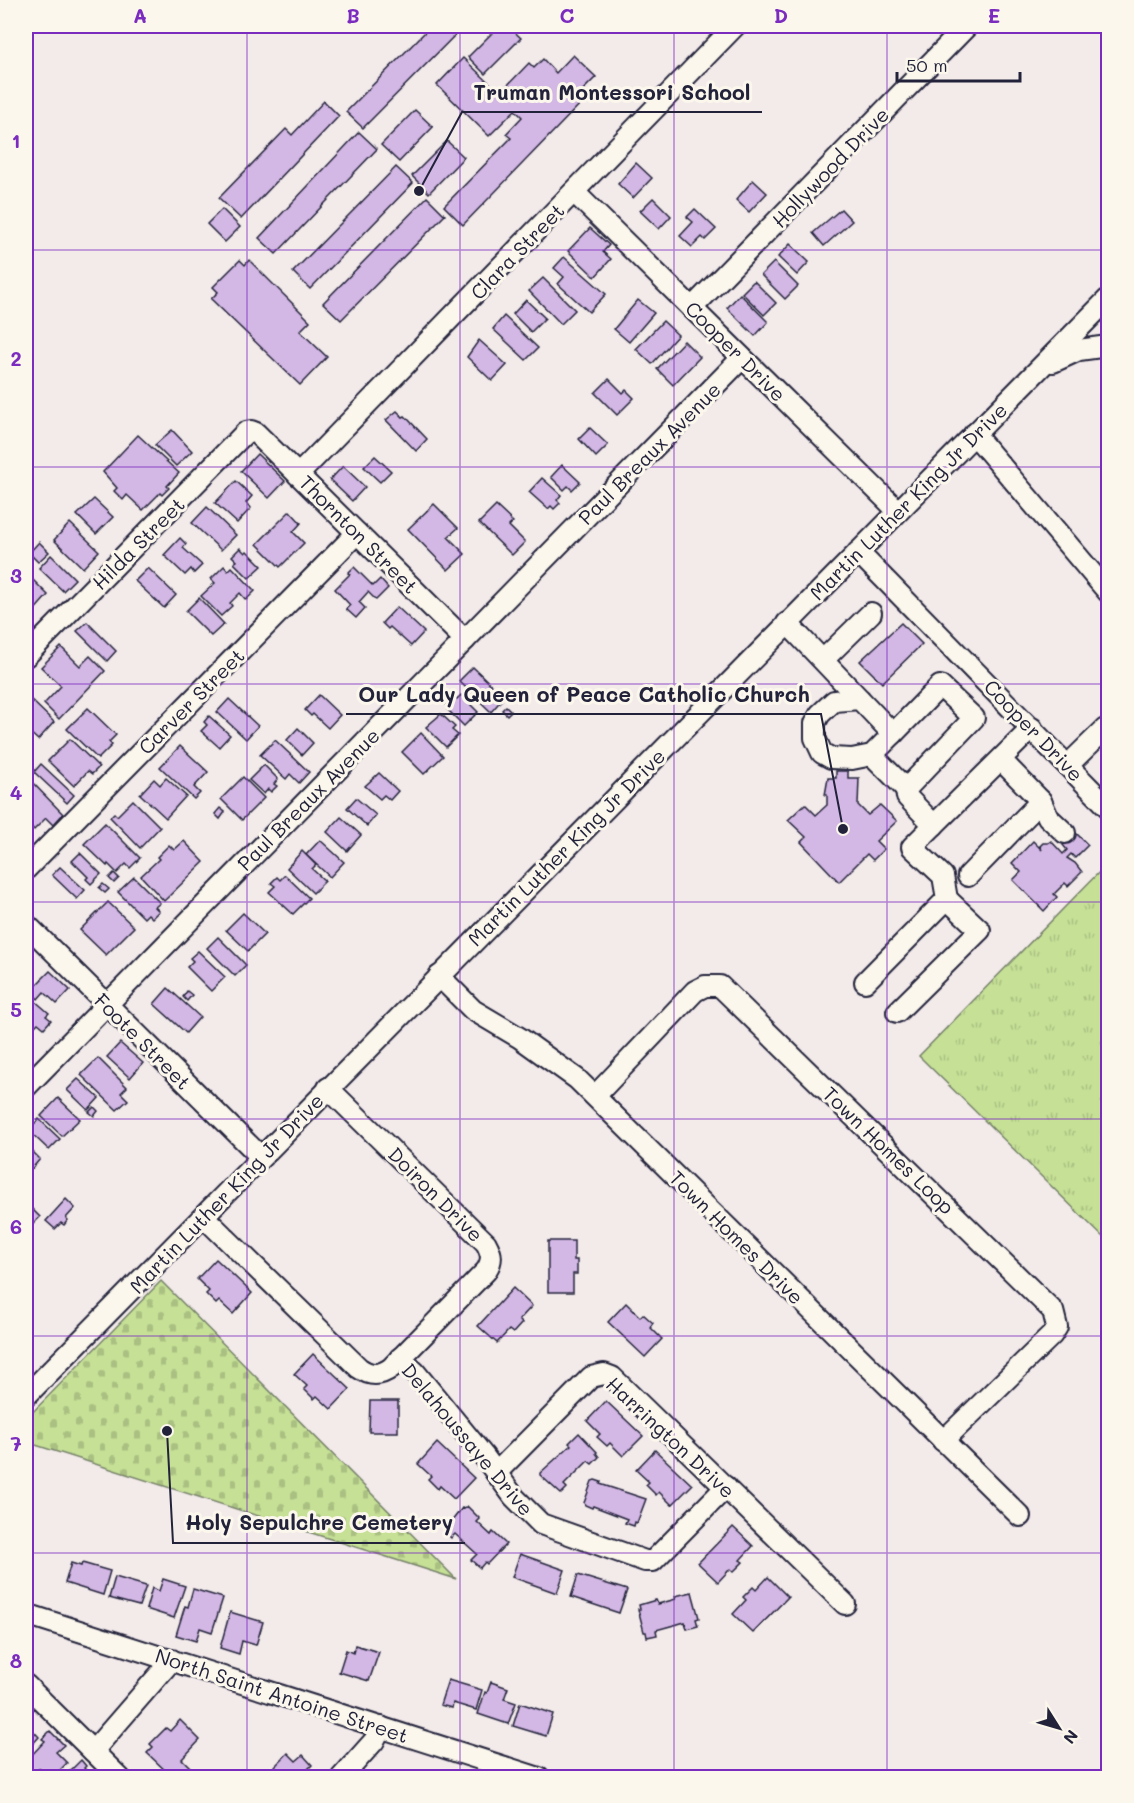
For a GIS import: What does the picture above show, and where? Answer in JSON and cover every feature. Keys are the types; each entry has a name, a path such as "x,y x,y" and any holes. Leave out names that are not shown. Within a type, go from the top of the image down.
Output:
{"street":[{"name":"Clara Street","path":"298,475 735,26"},
{"name":"Hollywood Drive","path":"693,308 967,26"},
{"name":"Cooper Drive","path":"574,192 898,511"},
{"name":"Martin Luther King Jr Drive","path":"26,1396 974,434 1106,306"},
{"path":"1040,368 1079,350 1108,346"},
{"name":"Paul Breaux Avenue","path":"26,1086 742,358"},
{"name":"Thornton Street","path":"251,431 256,433 465,640"},
{"name":"Hilda Street","path":"26,656 246,432 251,431"},
{"path":"974,434 1108,592"},
{"name":"Carver Street","path":"26,869 357,533"},
{"name":"Cooper Drive","path":"858,552 1108,807"},
{"path":"823,660 871,613"},
{"path":"787,623 894,734"},
{"path":"860,699 834,701 820,714 816,723 815,738 822,753 831,758 852,759 872,755 940,686 974,718 906,789 906,798 934,825"},
{"path":"897,1012 980,930 947,899 943,876 912,847 1032,728"},
{"path":"1068,765 1105,729 1108,730"},
{"path":"872,755 906,789"},
{"path":"1001,760 1041,801 1048,817 1065,833"},
{"path":"968,876 1041,801"},
{"path":"865,982 947,899"},
{"name":"Foote Street","path":"26,924 261,1157"},
{"name":"Town Homes Drive","path":"439,976 473,1010 559,1065 595,1096 1020,1516"},
{"name":"Town Homes Loop","path":"595,1096 695,991 705,986 720,986 1053,1311 1057,1327 1052,1335 943,1441"},
{"name":"Doiron Drive","path":"328,1088 486,1243 491,1255 486,1271 400,1358"},
{"name":"Delahoussaye Drive","path":"204,1217 359,1368 374,1375 383,1373 400,1358 483,1455 514,1497 541,1524 645,1562 653,1561 726,1487"},
{"name":"Harrington Drive","path":"496,1473 591,1377 604,1374 612,1377 845,1604"},
{"name":"North Saint Antoine Street","path":"26,1614 539,1778"},
{"path":"93,1751 171,1660"},
{"path":"26,1685 120,1778"},
{"path":"341,1778 368,1748 381,1727"}],"green space":[{"path":"1108,863 1108,1242 919,1056"},
{"path":"161,1281 456,1579 26,1442 26,1419"}],"building":[{"path":"431,26 464,26 363,128 346,112"},
{"path":"499,26 508,26 521,38 485,74 468,57"},
{"path":"573,55 596,77 579,94 585,99 463,225 444,206 511,138 506,134 522,117 515,110 489,136 437,85 463,58 500,93 529,63 534,68 543,59 556,73"},
{"path":"324,101 339,116 241,219 219,198 286,129 292,135"},
{"path":"415,110 433,127 399,162 381,145"},
{"path":"359,132 377,149 276,254 259,238"},
{"path":"447,141 464,157 429,193 412,176"},
{"path":"636,163 652,178 633,198 618,184"},
{"path":"396,167 413,183 310,289 293,272"},
{"path":"753,180 767,193 749,212 736,200"},
{"path":"427,197 445,215 341,320 323,303"},
{"path":"653,198 671,216 659,229 640,211"},
{"path":"222,209 240,227 225,242 207,224"},
{"path":"695,209 716,229 705,240 702,237 692,247 680,236 693,222 687,217"},
{"path":"841,209 852,221 824,246 813,233"},
{"path":"590,228 609,245 603,252 611,259 595,277 568,251"},
{"path":"790,244 809,262 797,275 778,257"},
{"path":"564,257 606,294 589,312 558,284 564,277 554,268"},
{"path":"240,260 245,265 249,260 310,321 300,331 327,357 300,385 211,299 218,292 213,287"},
{"path":"774,262 798,286 785,299 761,275"},
{"path":"543,278 575,310 561,324 529,291"},
{"path":"754,281 776,303 764,315 742,293"},
{"path":"740,294 768,322 755,336 727,308"},
{"path":"526,300 545,318 531,332 513,314"},
{"path":"638,300 654,313 629,342 614,329"},
{"path":"504,316 538,348 526,360 493,329"},
{"path":"663,321 678,335 652,364 636,349"},
{"path":"479,340 507,365 492,381 467,357"},
{"path":"684,341 700,357 673,385 657,369"},
{"path":"609,379 623,393 626,390 634,398 617,415 595,393"},
{"path":"397,411 403,417 405,416 427,439 416,451 386,420"},
{"path":"590,428 608,445 596,457 579,439"},
{"path":"172,430 192,451 176,466 155,445"},
{"path":"138,435 179,473 167,486 169,488 162,495 160,493 143,510 127,495 123,500 114,491 117,488 103,472"},
{"path":"257,454 285,481 269,498 241,471"},
{"path":"375,456 391,471 380,482 364,467"},
{"path":"562,465 580,482 572,490 568,486 564,490 551,477"},
{"path":"343,466 365,487 352,501 330,480"},
{"path":"542,478 561,495 557,500 560,503 554,509 551,506 548,509 529,492"},
{"path":"236,481 252,496 246,503 251,508 237,523 215,503"},
{"path":"94,499 113,517 96,534 77,515"},
{"path":"434,504 458,528 448,537 465,554 448,570 408,529"},
{"path":"496,506 513,522 509,526 525,542 512,555 479,523"},
{"path":"207,507 236,535 221,550 192,523"},
{"path":"290,511 301,523 293,532 304,543 280,567 257,544"},
{"path":"70,523 99,551 83,568 54,540"},
{"path":"180,538 186,544 183,548 202,565 194,573 191,569 185,575 164,555"},
{"path":"39,542 49,552 38,562 29,553"},
{"path":"240,548 245,553 247,551 262,566 249,578 234,563 237,561 232,556"},
{"path":"26,551 32,557 26,565"},
{"path":"51,555 75,579 63,591 39,568"},
{"path":"224,566 228,571 232,567 255,591 246,600 240,593 230,603 232,606 221,616 201,596 215,583 211,579"},
{"path":"354,567 373,586 380,579 388,588 376,600 368,592 359,602 365,608 356,618 346,609 350,605 335,589"},
{"path":"148,568 176,595 164,608 135,581"},
{"path":"26,573 48,595 32,613 26,607"},
{"path":"199,598 224,624 211,636 186,611"},
{"path":"397,607 424,632 411,646 390,627 388,629 382,623"},
{"path":"87,622 116,651 107,661 77,631"},
{"path":"901,623 922,644 882,683 860,661"},
{"path":"61,647 80,666 90,656 105,671 59,719 44,704 61,686 41,667"},
{"path":"473,667 504,697 491,712 459,681"},
{"path":"26,695 54,722 38,740 26,731"},
{"path":"319,695 340,715 328,728 305,710"},
{"path":"453,695 457,699 461,695 478,712 464,726 447,709 445,703"},
{"path":"229,699 258,726 246,739 217,712"},
{"path":"506,706 511,711 507,715 502,710"},
{"path":"88,708 116,735 109,742 112,745 98,759 67,729"},
{"path":"441,714 455,727 452,730 458,735 446,747 426,727"},
{"path":"209,716 230,735 219,747 201,731 207,725 204,722"},
{"path":"298,728 313,743 302,755 287,740"},
{"path":"421,733 443,756 424,774 402,752"},
{"path":"70,739 99,767 92,774 88,771 74,786 48,761"},
{"path":"275,740 309,772 299,783 290,774 286,779 260,755"},
{"path":"180,746 208,772 194,787 200,793 194,799 160,767"},
{"path":"41,764 74,795 67,803 34,772"},
{"path":"264,765 278,779 274,784 277,786 271,792 268,789 264,794 249,780"},
{"path":"836,771 848,771 848,778 859,778 858,805 868,815 880,805 897,821 876,841 884,849 873,860 867,854 839,882 801,842 806,837 788,820 805,804 816,815 827,805 827,795 825,795 828,778 836,778"},
{"path":"379,773 398,791 390,800 384,795 380,799 365,786"},
{"path":"243,777 264,798 242,820 221,799"},
{"path":"166,778 186,796 166,818 140,794 154,779 160,785"},
{"path":"30,780 63,814 53,825 46,818 34,830 26,821 26,784"},
{"path":"356,798 376,815 367,826 347,808"},
{"path":"133,800 160,827 140,848 110,817 114,813 117,816"},
{"path":"220,808 225,812 220,819 215,814"},
{"path":"341,817 361,835 347,851 327,832"},
{"path":"105,823 140,858 130,868 126,864 117,873 84,844"},
{"path":"1075,832 1088,845 1075,858 1071,854 1067,858 1075,863 1082,872 1068,886 1065,883 1054,894 1057,897 1044,911 1013,880 1021,872 1012,863 1033,841 1042,850 1040,846 1043,843 1051,841 1063,854 1067,850 1063,845"},
{"path":"320,840 344,862 330,877 306,855"},
{"path":"184,841 204,862 164,901 141,876 159,859 157,857 169,845 174,850"},
{"path":"302,851 316,865 312,869 325,881 313,893 287,868"},
{"path":"80,853 101,874 91,884 86,879 88,877 72,861"},
{"path":"60,867 85,890 77,899 52,875"},
{"path":"114,873 119,878 114,883 109,878"},
{"path":"285,875 309,898 293,914 269,892 275,886 271,883 277,877 280,880"},
{"path":"134,877 160,903 155,907 159,911 152,918 148,914 144,918 118,892"},
{"path":"103,884 109,889 105,893 99,888"},
{"path":"108,902 134,927 106,955 80,930"},
{"path":"243,913 265,934 248,951 226,930"},
{"path":"218,937 246,965 235,976 207,948"},
{"path":"198,951 225,977 211,991 187,967 193,961 190,958"},
{"path":"50,971 70,990 57,1004 44,992 38,999 30,991"},
{"path":"168,988 200,1017 186,1033 154,1004"},
{"path":"187,991 192,995 187,1001 183,997"},
{"path":"34,1000 49,1013 46,1016 51,1020 44,1028 38,1023 30,1031 26,1027 26,1009"},
{"path":"120,1043 143,1063 130,1078 107,1057"},
{"path":"98,1058 127,1087 121,1093 128,1100 117,1110 81,1075"},
{"path":"78,1079 99,1098 88,1110 67,1090"},
{"path":"58,1098 80,1119 62,1136 41,1116"},
{"path":"94,1107 98,1111 94,1116 89,1112"},
{"path":"39,1119 60,1139 49,1150 28,1130"},
{"path":"26,1145 40,1159 30,1171 26,1167"},
{"path":"66,1199 75,1208 66,1218 68,1220 64,1225 61,1223 55,1229 46,1221"},
{"path":"26,1203 40,1217 27,1230 26,1228"},
{"path":"548,1241 574,1241 577,1274 573,1274 573,1292 548,1292"},
{"path":"216,1259 252,1293 233,1314 219,1301 216,1304 206,1294 209,1291 197,1279"},
{"path":"513,1288 532,1306 519,1320 522,1323 513,1333 509,1330 497,1343 478,1326"},
{"path":"626,1303 640,1317 643,1314 653,1323 650,1327 662,1339 645,1357 608,1322"},
{"path":"313,1354 350,1389 331,1409 317,1396 314,1399 304,1389 307,1386 294,1374"},
{"path":"370,1401 398,1401 398,1432 369,1432"},
{"path":"606,1401 643,1436 623,1456 610,1443 607,1446 597,1437 600,1434 587,1421"},
{"path":"579,1433 599,1457 592,1464 588,1461 564,1485 567,1488 561,1494 540,1473 571,1445 569,1443"},
{"path":"437,1443 474,1478 454,1499 440,1486 438,1489 428,1479 431,1476 418,1464"},
{"path":"655,1450 692,1485 672,1505 659,1492 656,1495 646,1485 649,1482 636,1470"},
{"path":"592,1481 601,1482 600,1484 646,1499 634,1526 625,1523 627,1519 585,1505"},
{"path":"467,1506 480,1519 477,1522 491,1535 493,1532 506,1544 487,1564 485,1562 480,1568 471,1560 477,1554 455,1534 451,1538 444,1531 462,1508"},
{"path":"733,1527 753,1546 740,1560 743,1562 733,1572 730,1569 718,1582 698,1563"},
{"path":"520,1554 565,1570 557,1593 512,1577"},
{"path":"71,1563 81,1566 82,1563 110,1571 103,1595 65,1583"},
{"path":"578,1575 627,1590 619,1613 571,1597"},
{"path":"115,1577 146,1586 139,1606 109,1598"},
{"path":"768,1577 788,1597 753,1633 733,1614 746,1600 743,1597 753,1587 756,1590"},
{"path":"163,1579 185,1586 174,1618 146,1609 152,1588 159,1591"},
{"path":"193,1589 223,1598 212,1632 200,1628 196,1641 176,1635"},
{"path":"692,1592 699,1618 696,1619 698,1626 687,1629 685,1622 656,1630 657,1635 647,1637 638,1609 640,1609 639,1605 656,1600 658,1604 676,1599 675,1596"},
{"path":"230,1612 263,1622 256,1645 242,1641 239,1654 220,1648"},
{"path":"355,1645 379,1652 369,1681 339,1672 346,1650 353,1653"},
{"path":"448,1680 482,1690 476,1710 453,1703 452,1708 440,1705"},
{"path":"491,1682 508,1688 504,1699 516,1703 508,1724 478,1714"},
{"path":"520,1703 553,1714 546,1736 513,1726"},
{"path":"180,1720 200,1740 182,1759 197,1774 194,1778 176,1778 147,1753 153,1747 150,1744 166,1728 170,1731"},
{"path":"26,1723 39,1737 26,1751"},
{"path":"50,1731 64,1745 56,1752 67,1763 52,1778 49,1778 39,1768 33,1775 26,1768 26,1761 45,1741 42,1739"},
{"path":"288,1753 296,1761 303,1755 312,1765 299,1778 263,1778"},
{"path":"81,1760 89,1774 85,1778 63,1778"}],"place":[{"name":"Truman Montessori School","path":"419,191"},
{"name":"Our Lady Queen of Peace Catholic Church","path":"843,829"},
{"name":"Holy Sepulchre Cemetery","path":"167,1431"}]}
